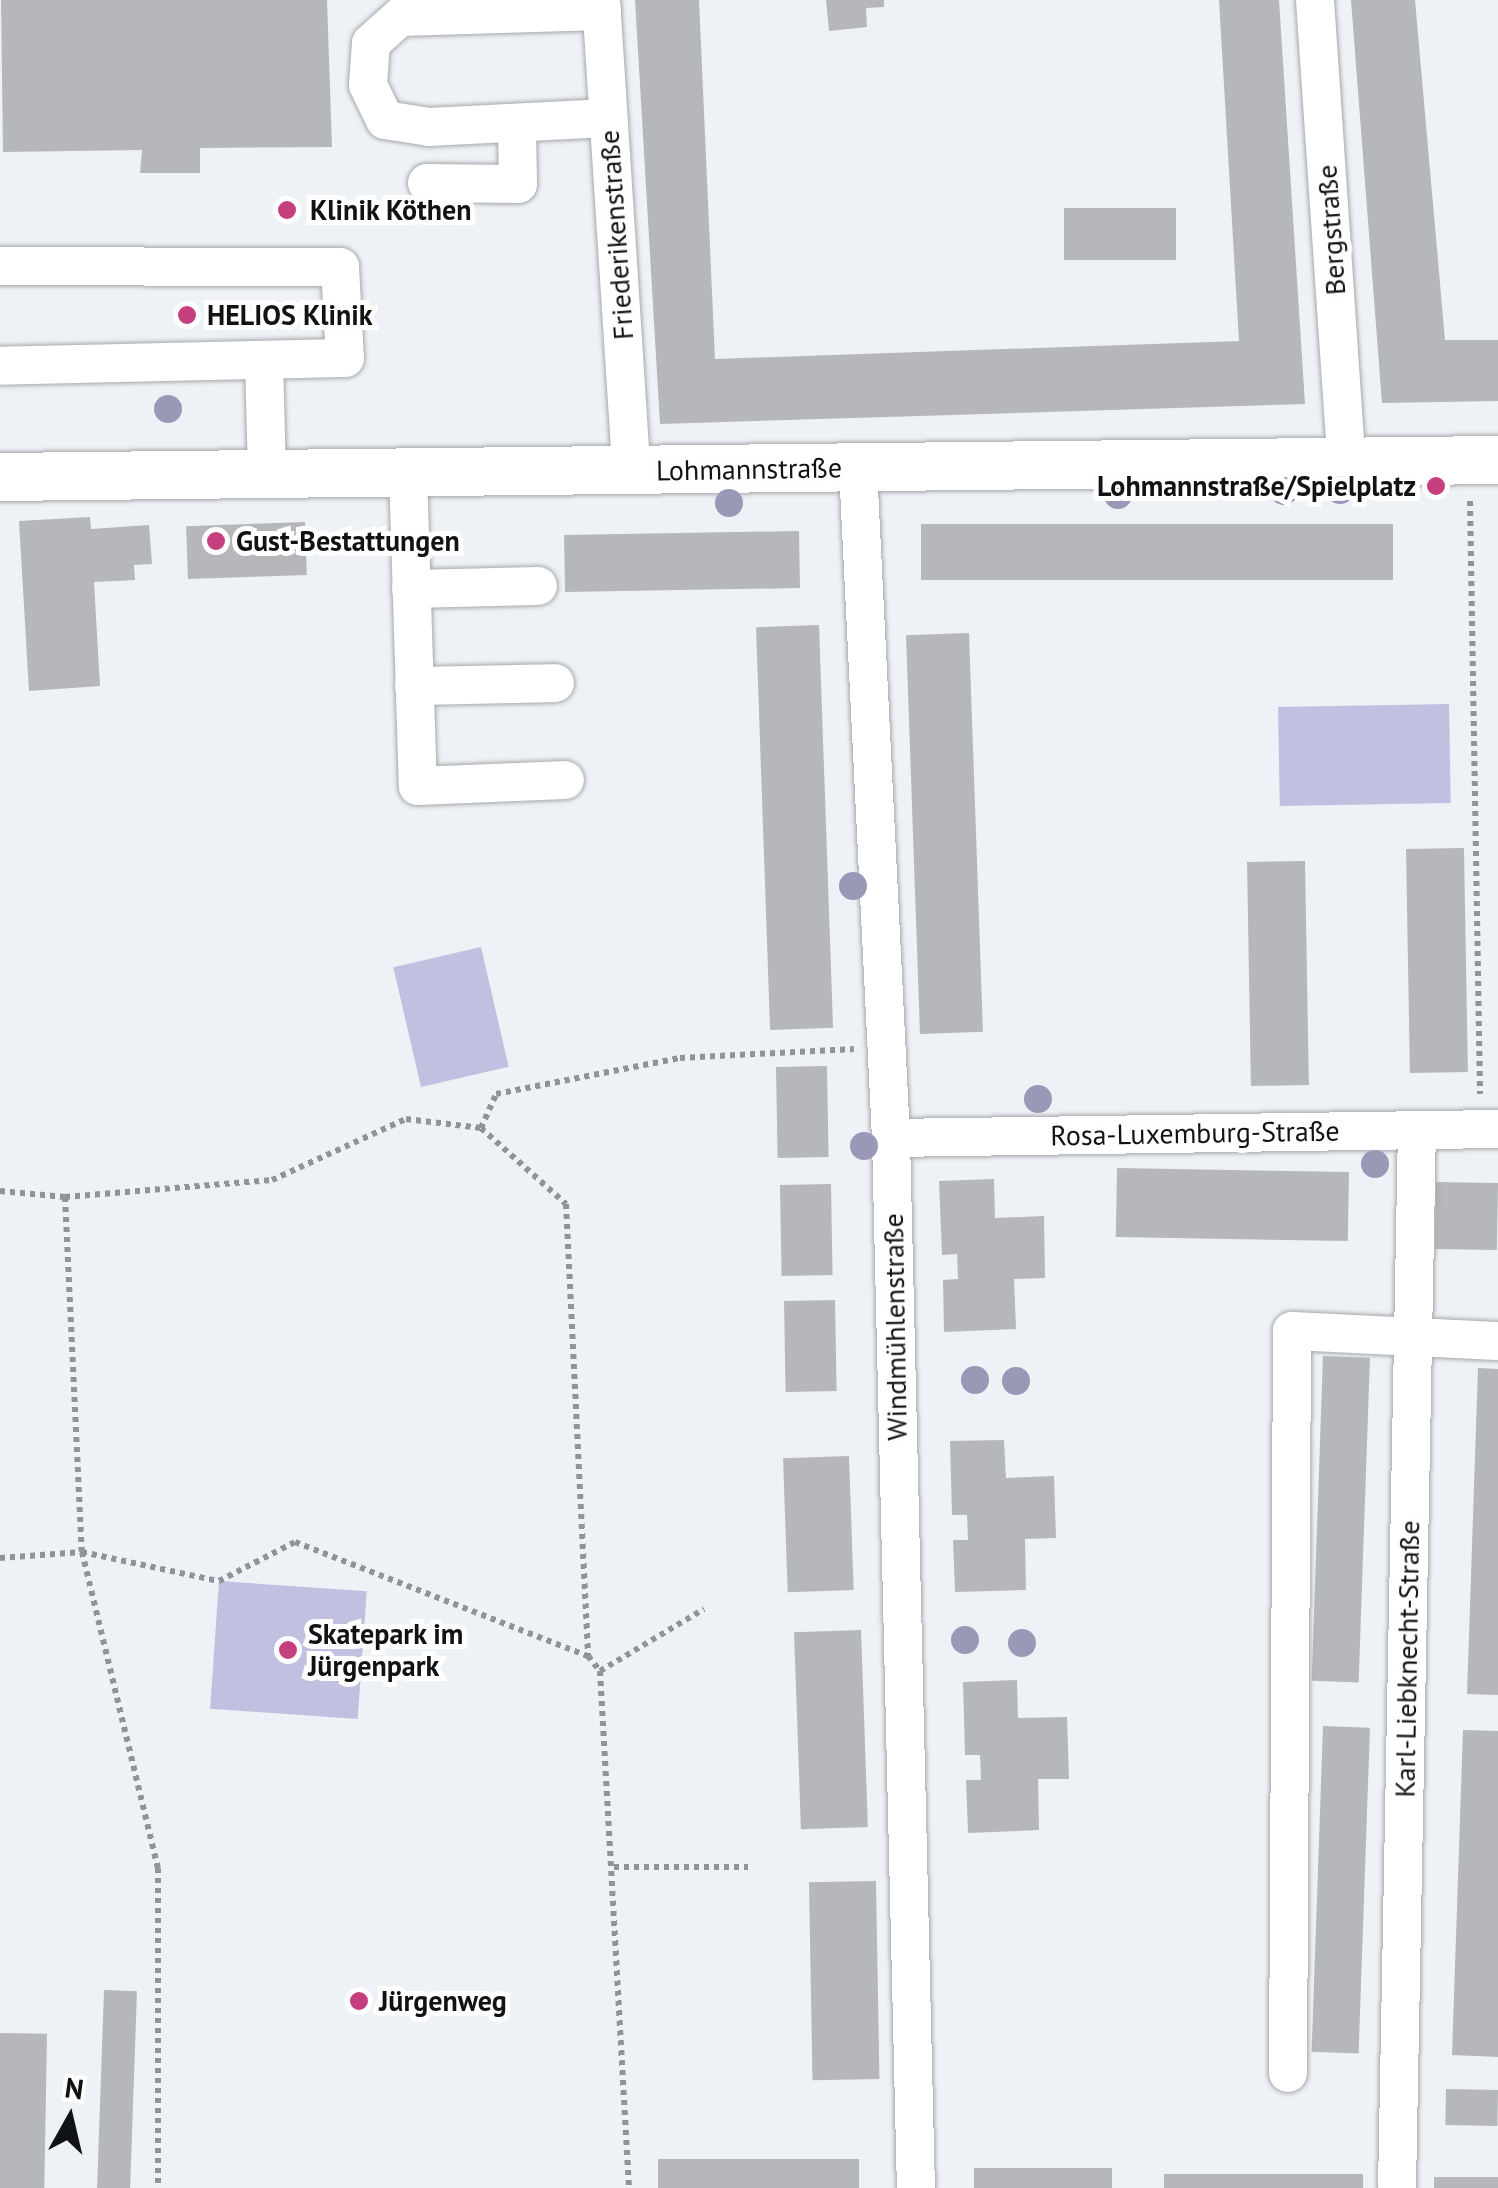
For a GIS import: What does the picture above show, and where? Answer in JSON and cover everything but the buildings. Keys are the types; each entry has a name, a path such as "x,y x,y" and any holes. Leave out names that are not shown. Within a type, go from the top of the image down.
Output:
{"main road":[{"name":"Lohmannstraße","path":"0,477 1483,460"}],"street":[{"name":"Bergstraße","path":"1315,0 1346,460"},
{"name":"Friederikenstraße","path":"601,6 631,470"},
{"path":"601,6 400,18 370,43 368,85 385,120 517,124 608,118"},
{"path":"427,182 518,184 517,124"},
{"path":"0,266 340,267 345,358 0,366"},
{"path":"264,360 267,474"},
{"name":"Windmühlenstraße","path":"858,468 891,1138 916,2188"},
{"path":"408,472 418,786 565,780"},
{"path":"411,589 538,586"},
{"path":"414,686 554,682"},
{"name":"Rosa-Luxemburg-Straße","path":"891,1138 1489,1128"},
{"name":"Karl-Liebknecht-Straße","path":"1397,2188 1416,1130"},
{"path":"1288,2073 1292,1331 1498,1341"}],"path":[{"path":"1483,460 1489,1128"},
{"path":"481,1128 496,1094 680,1058 884,1050"},
{"path":"0,1191 65,1197 272,1180 406,1119 481,1128 566,1204 588,1656"},
{"path":"65,1197 82,1552 158,1868 158,2188"},
{"path":"0,1558 82,1552 219,1580 295,1542 588,1656 600,1671 629,2188"},
{"path":"600,1671 704,1609"},
{"path":"614,1868 748,1867"}],"shaded area":[{"path":"1449,704 1451,803 1280,806 1278,707"},
{"path":"481,947 509,1067 421,1087 393,967"},
{"name":"Skatepark im Jürgenpark","path":"219,1581 367,1591 358,1719 210,1709"}],"place":[{"name":"Klinik Köthen","path":"287,210"},
{"name":"HELIOS Klinik","path":"187,315"},
{"name":"Lohmannstraße/Spielplatz","path":"1436,486"},
{"name":"Gust-Bestattungen","path":"216,541"},
{"name":"Skatepark im Jürgenpark","path":"288,1650"},
{"name":"Jürgenweg","path":"359,2001"}]}
